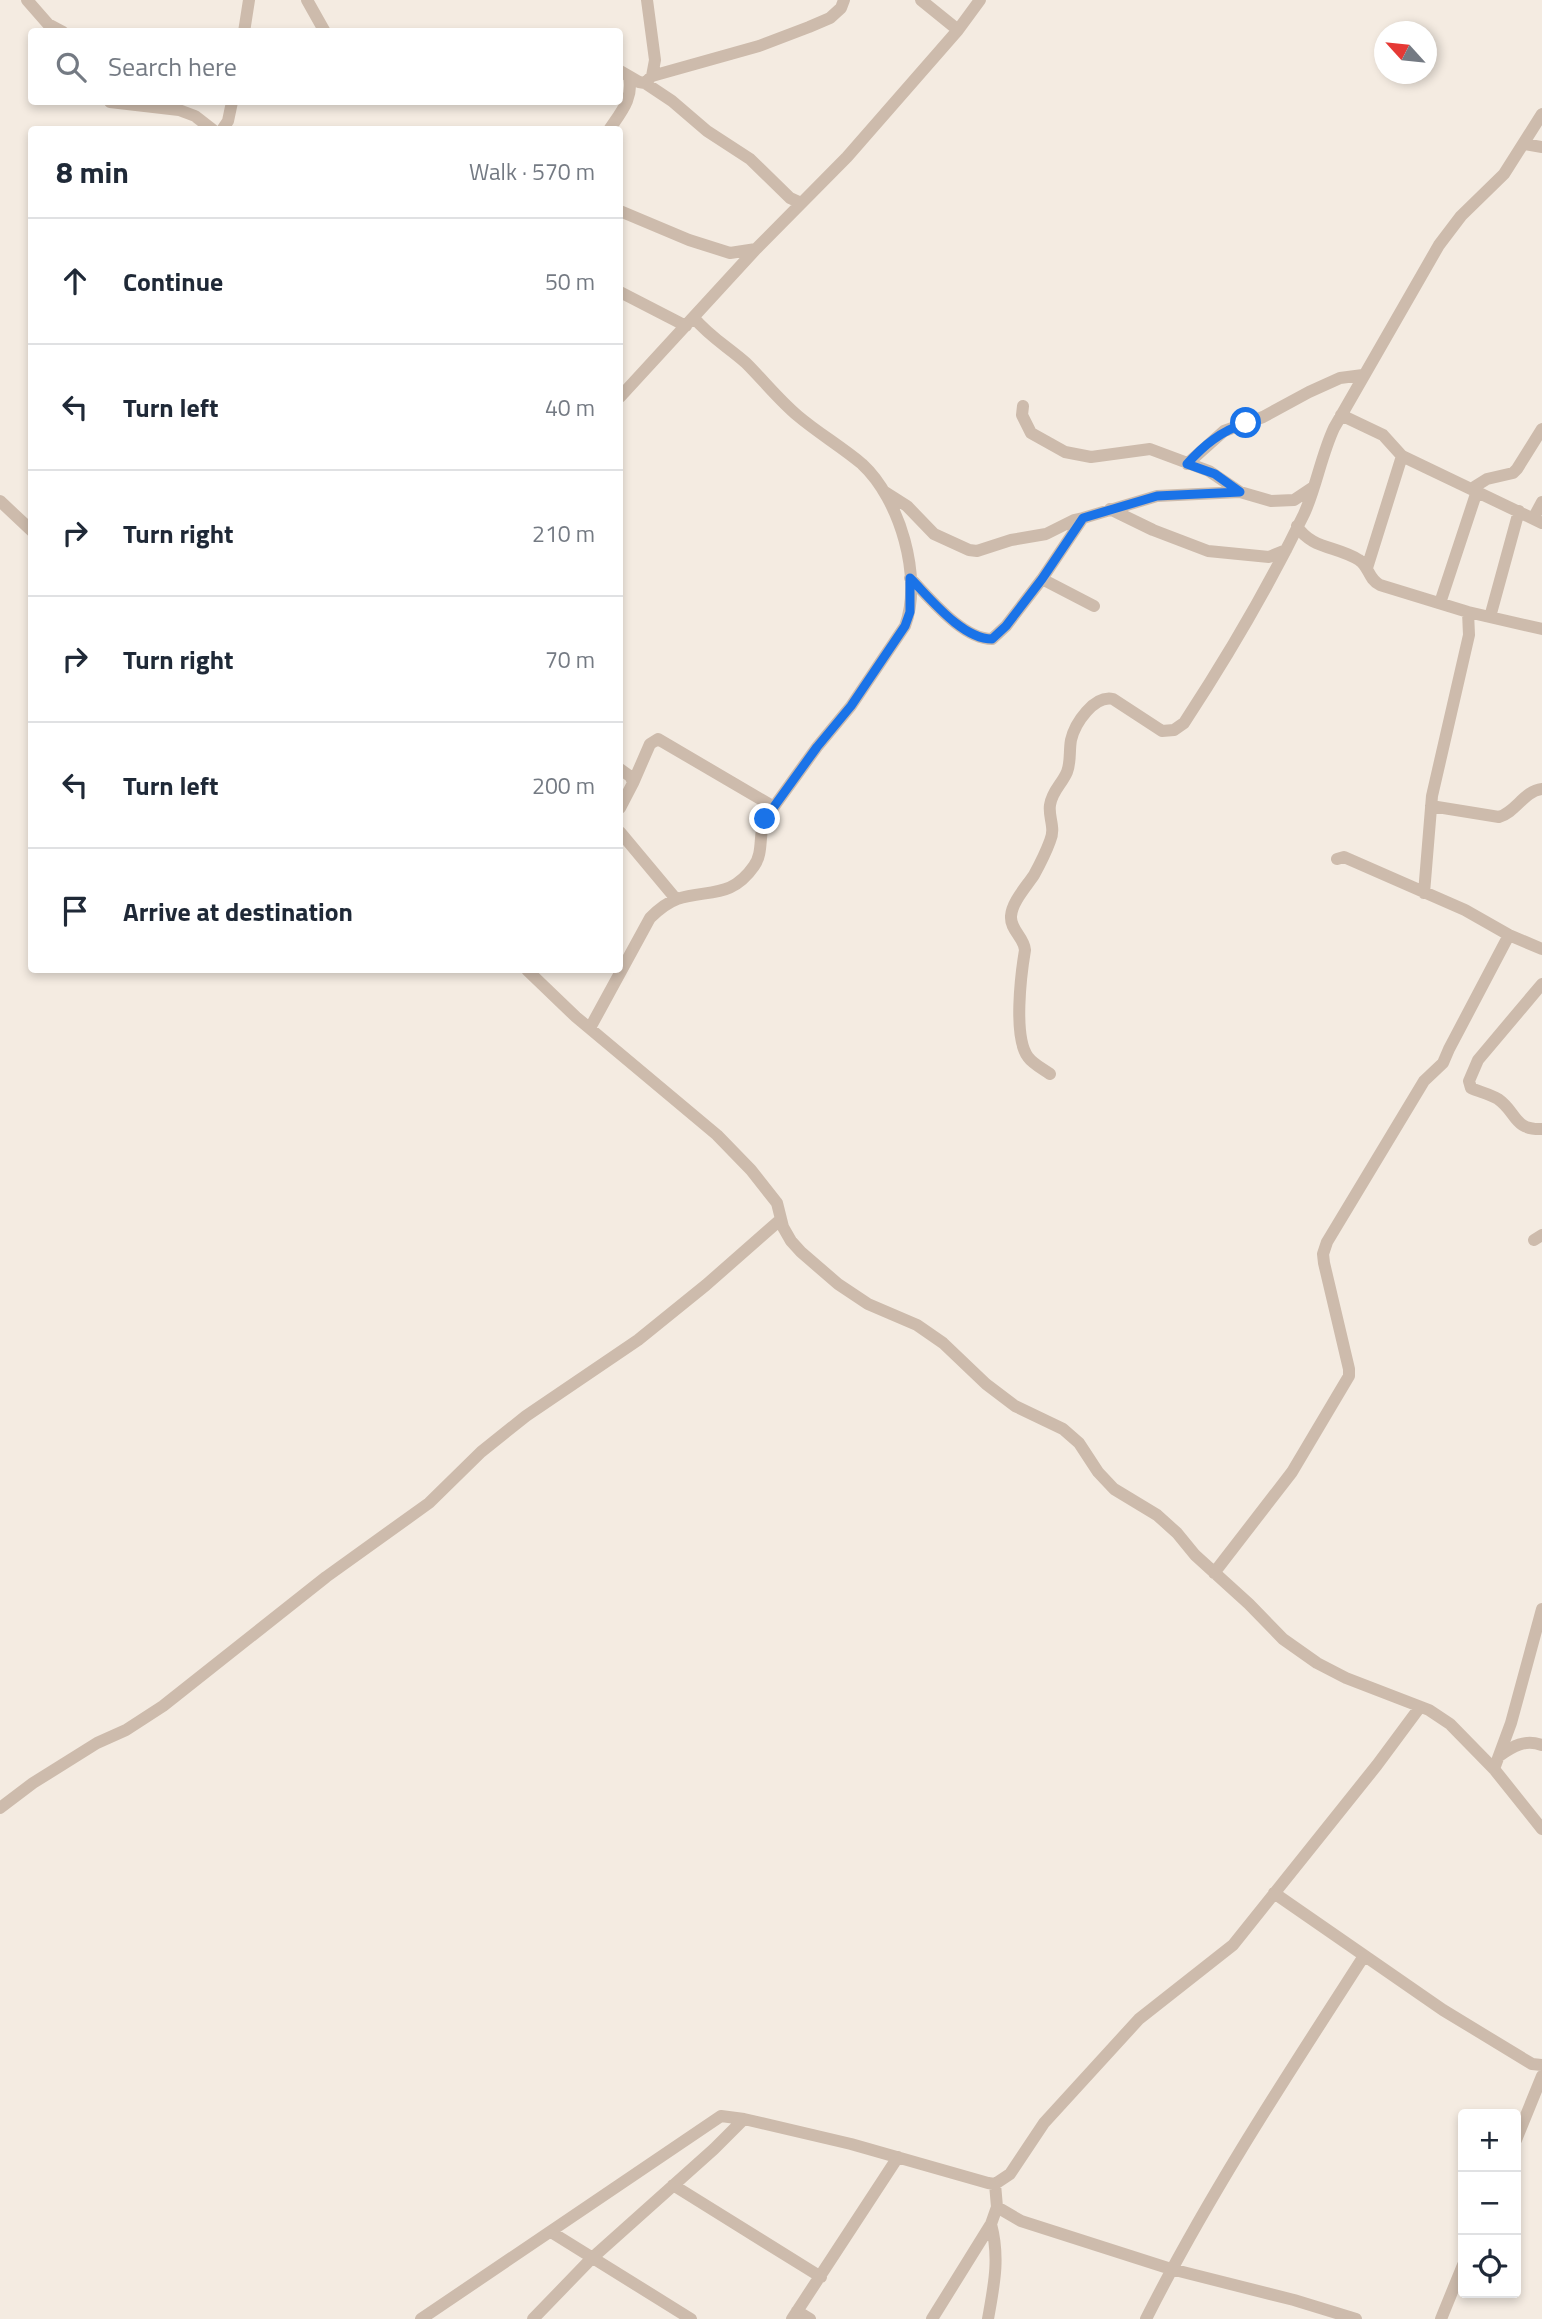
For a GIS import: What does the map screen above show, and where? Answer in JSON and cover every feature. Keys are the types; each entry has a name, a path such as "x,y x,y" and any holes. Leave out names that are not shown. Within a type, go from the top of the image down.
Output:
{"street":[{"path":"27,0 48,24 56,28"},
{"path":"245,28 249,0"},
{"path":"307,0 323,28"},
{"path":"647,0 655,60 648,79"},
{"path":"624,73 639,82 759,46 830,18 841,8 844,0"},
{"path":"922,0 958,30"},
{"path":"623,394 756,249 847,157 958,30 980,0"},
{"path":"611,126 631,89 624,73"},
{"path":"648,79 707,131 750,159 790,198 801,203"},
{"path":"136,105 179,110 208,126"},
{"path":"225,126 231,105"},
{"path":"1050,1074 1032,1061 1023,1047 1020,999 1025,944 1010,918 1014,905 1035,873 1053,833 1050,802 1067,773 1073,735 1096,702 1106,698 1113,699 1162,731 1174,730 1184,723 1233,647 1286,550 1305,512 1323,452 1341,415 1439,245 1461,216 1504,174 1542,114"},
{"path":"1524,144 1542,147"},
{"path":"623,212 689,240 730,253 756,249"},
{"path":"623,293 690,322 707,334 746,364 785,405 862,464 883,491 903,531 910,578 910,612 905,626 851,706 817,747 762,825 759,857 744,878 723,892 676,900 662,906 624,952"},
{"path":"1187,464 1224,431 1263,417 1340,378 1363,375"},
{"path":"1023,406 1022,415 1031,433 1065,452 1091,457 1143,448 1215,474 1240,492"},
{"path":"1341,415 1383,435 1402,456 1538,520 1542,502"},
{"path":"1440,603 1474,490 1487,479 1513,473 1542,429"},
{"path":"1367,568 1402,456"},
{"path":"883,491 907,506 934,534 977,551 1011,540 1046,534 1074,520 1157,496 1240,492 1271,501 1283,501 1302,496 1312,488"},
{"path":"0,501 28,527"},
{"path":"1110,509 1201,550 1269,557 1286,550"},
{"path":"1490,617 1519,511"},
{"path":"910,578 952,620 972,634 992,639 1006,626 1042,579 1083,518"},
{"path":"1297,526 1307,539 1360,560 1370,576 1380,585 1468,612 1542,629"},
{"path":"1042,579 1094,606"},
{"path":"1424,892 1431,806 1469,635 1468,612"},
{"path":"623,802 650,744 658,739 774,807"},
{"path":"623,771 631,777 633,783"},
{"path":"1431,806 1499,817 1510,814 1526,796 1542,789"},
{"path":"623,836 676,900"},
{"path":"1337,859 1345,857 1465,910 1509,935 1542,949"},
{"path":"1214,1573 1292,1472 1349,1376 1324,1263 1323,1254 1327,1242 1424,1081 1445,1060 1509,935"},
{"path":"530,973 590,1028 717,1135 751,1170 777,1203 785,1232 801,1252 851,1293 917,1325 943,1343 986,1384 1015,1406 1063,1429 1079,1443 1098,1472 1114,1489 1157,1515 1283,1639 1317,1663 1346,1678 1420,1706 1450,1724 1497,1762 1542,1829"},
{"path":"590,1028 615,973"},
{"path":"1542,984 1478,1060 1469,1081 1471,1088 1504,1104 1515,1121 1523,1127 1542,1129"},
{"path":"0,1808 33,1783 97,1743 127,1730 163,1706 326,1577 429,1503 481,1452 526,1416 638,1340 780,1220"},
{"path":"1497,1762 1511,1723 1542,1609"},
{"path":"421,2319 720,2116 744,2119 898,2157 995,2184 1010,2174 1044,2123 1139,2018 1233,1945 1377,1765 1420,1706"},
{"path":"1497,1762 1518,1744 1532,1742 1542,1745"},
{"path":"1274,1894 1443,2010 1532,2064 1542,2065"},
{"path":"1146,2319 1171,2269 1300,2055 1364,1956"},
{"path":"1521,2128 1542,2077"},
{"path":"533,2319 591,2259 744,2119"},
{"path":"810,2319 794,2315 898,2157"},
{"path":"932,2319 990,2224 997,2207 998,2194 995,2184"},
{"path":"673,2185 821,2277"},
{"path":"997,2207 1021,2221 1171,2269 1294,2300 1336,2316 1356,2319"},
{"path":"988,2319 994,2284 996,2246 990,2224"},
{"path":"551,2232 691,2319"},
{"path":"1441,2319 1458,2278"}],"route":[{"path":"765,819 817,747 851,706 905,626 910,612 910,578 952,620 979,638 992,639 1006,626 1042,579 1083,518 1157,496 1240,492 1215,474 1187,464 1224,431 1246,423"}]}
